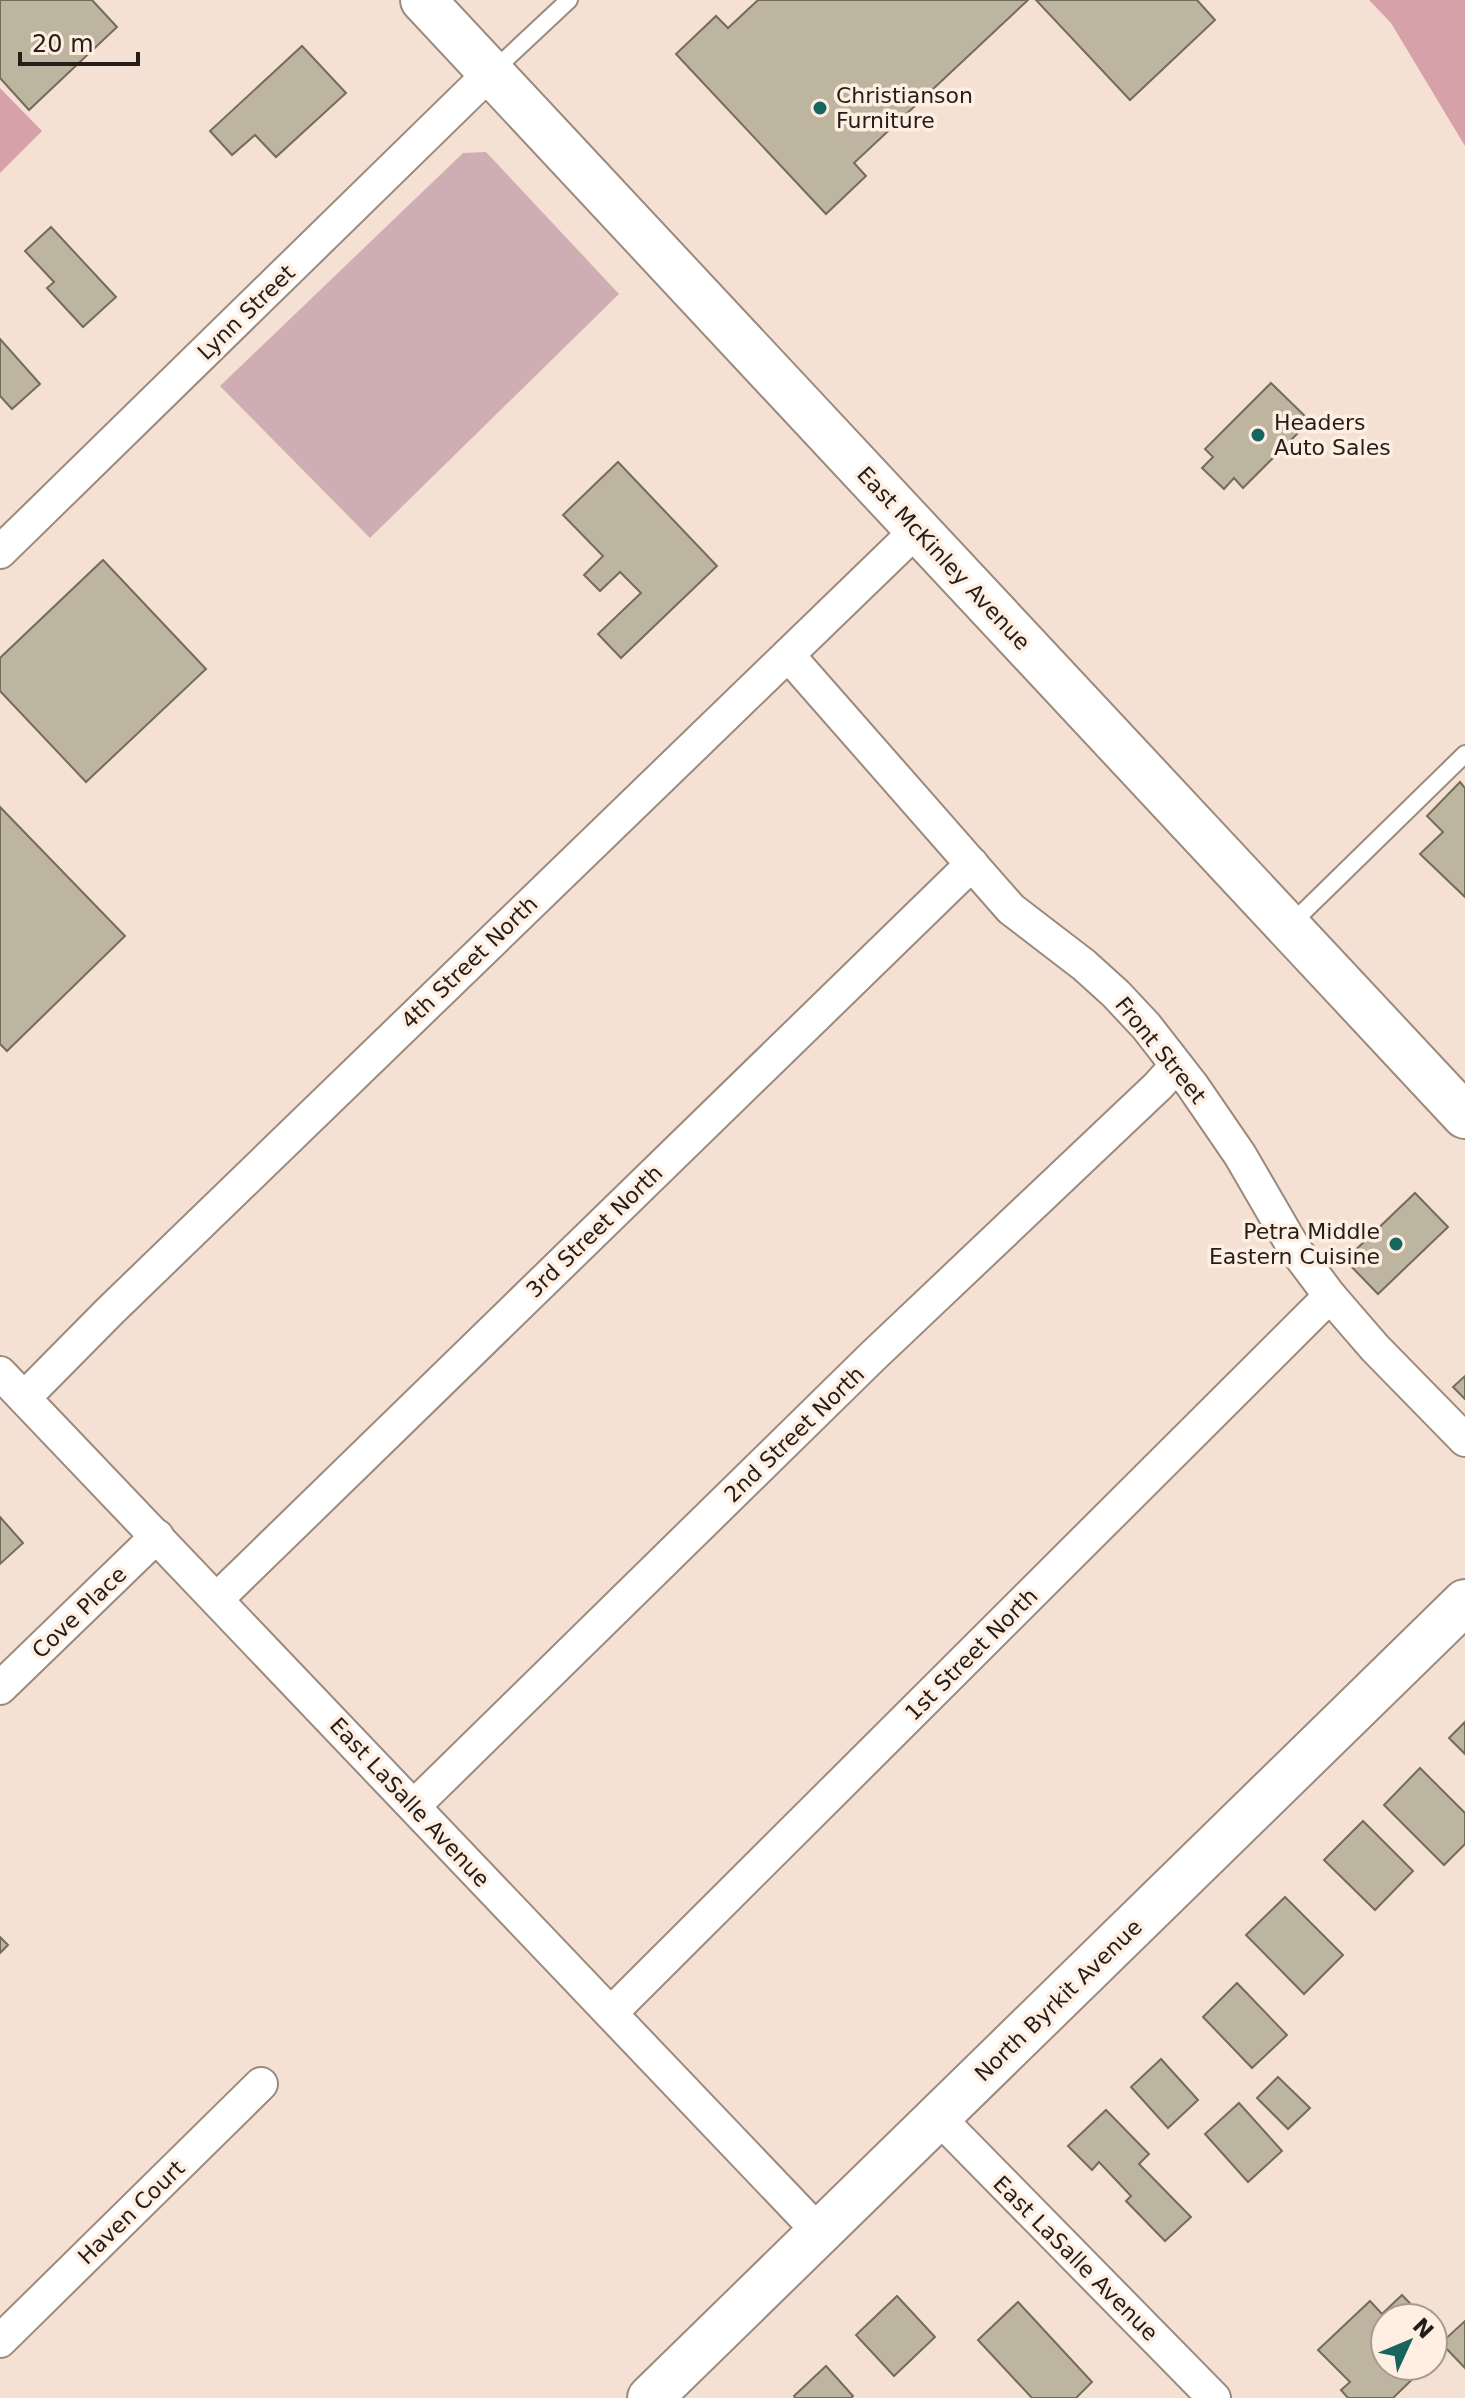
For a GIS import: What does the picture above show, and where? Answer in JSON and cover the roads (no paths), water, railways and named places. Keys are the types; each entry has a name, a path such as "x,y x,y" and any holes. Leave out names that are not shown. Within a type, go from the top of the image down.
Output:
{"main road":[{"name":"East McKinley Avenue","path":"423,0 1465,1116"},
{"name":"North Byrkit Avenue","path":"650,2398 1465,1602"}],"street":[{"name":"Lynn Street","path":"0,552 491,72"},
{"name":"4th Street North","path":"24,1398 383,1045 918,529"},
{"name":"Front Street","path":"788,655 1011,909 1084,965 1146,1026 1240,1155 1294,1248 1330,1296 1375,1348 1465,1440"},
{"name":"3rd Street North","path":"217,1599 972,864"},
{"name":"2nd Street North","path":"414,1806 872,1357 1176,1066"},
{"name":"1st Street North","path":"611,2013 1330,1296"},
{"name":"East LaSalle Avenue","path":"0,1373 820,2233"},
{"name":"Cove Place","path":"0,1688 157,1536"},
{"name":"Haven Court","path":"0,2341 261,2084"},
{"name":"East LaSalle Avenue","path":"938,2117 1214,2398"}],"lane":[{"path":"491,72 569,0"},
{"path":"1289,927 1465,754"}],"place":[{"name":"Christianson Furniture","path":"820,108"},
{"name":"Headers Auto Sales","path":"1258,435"},
{"name":"Petra Middle Eastern Cuisine","path":"1396,1244"}]}
